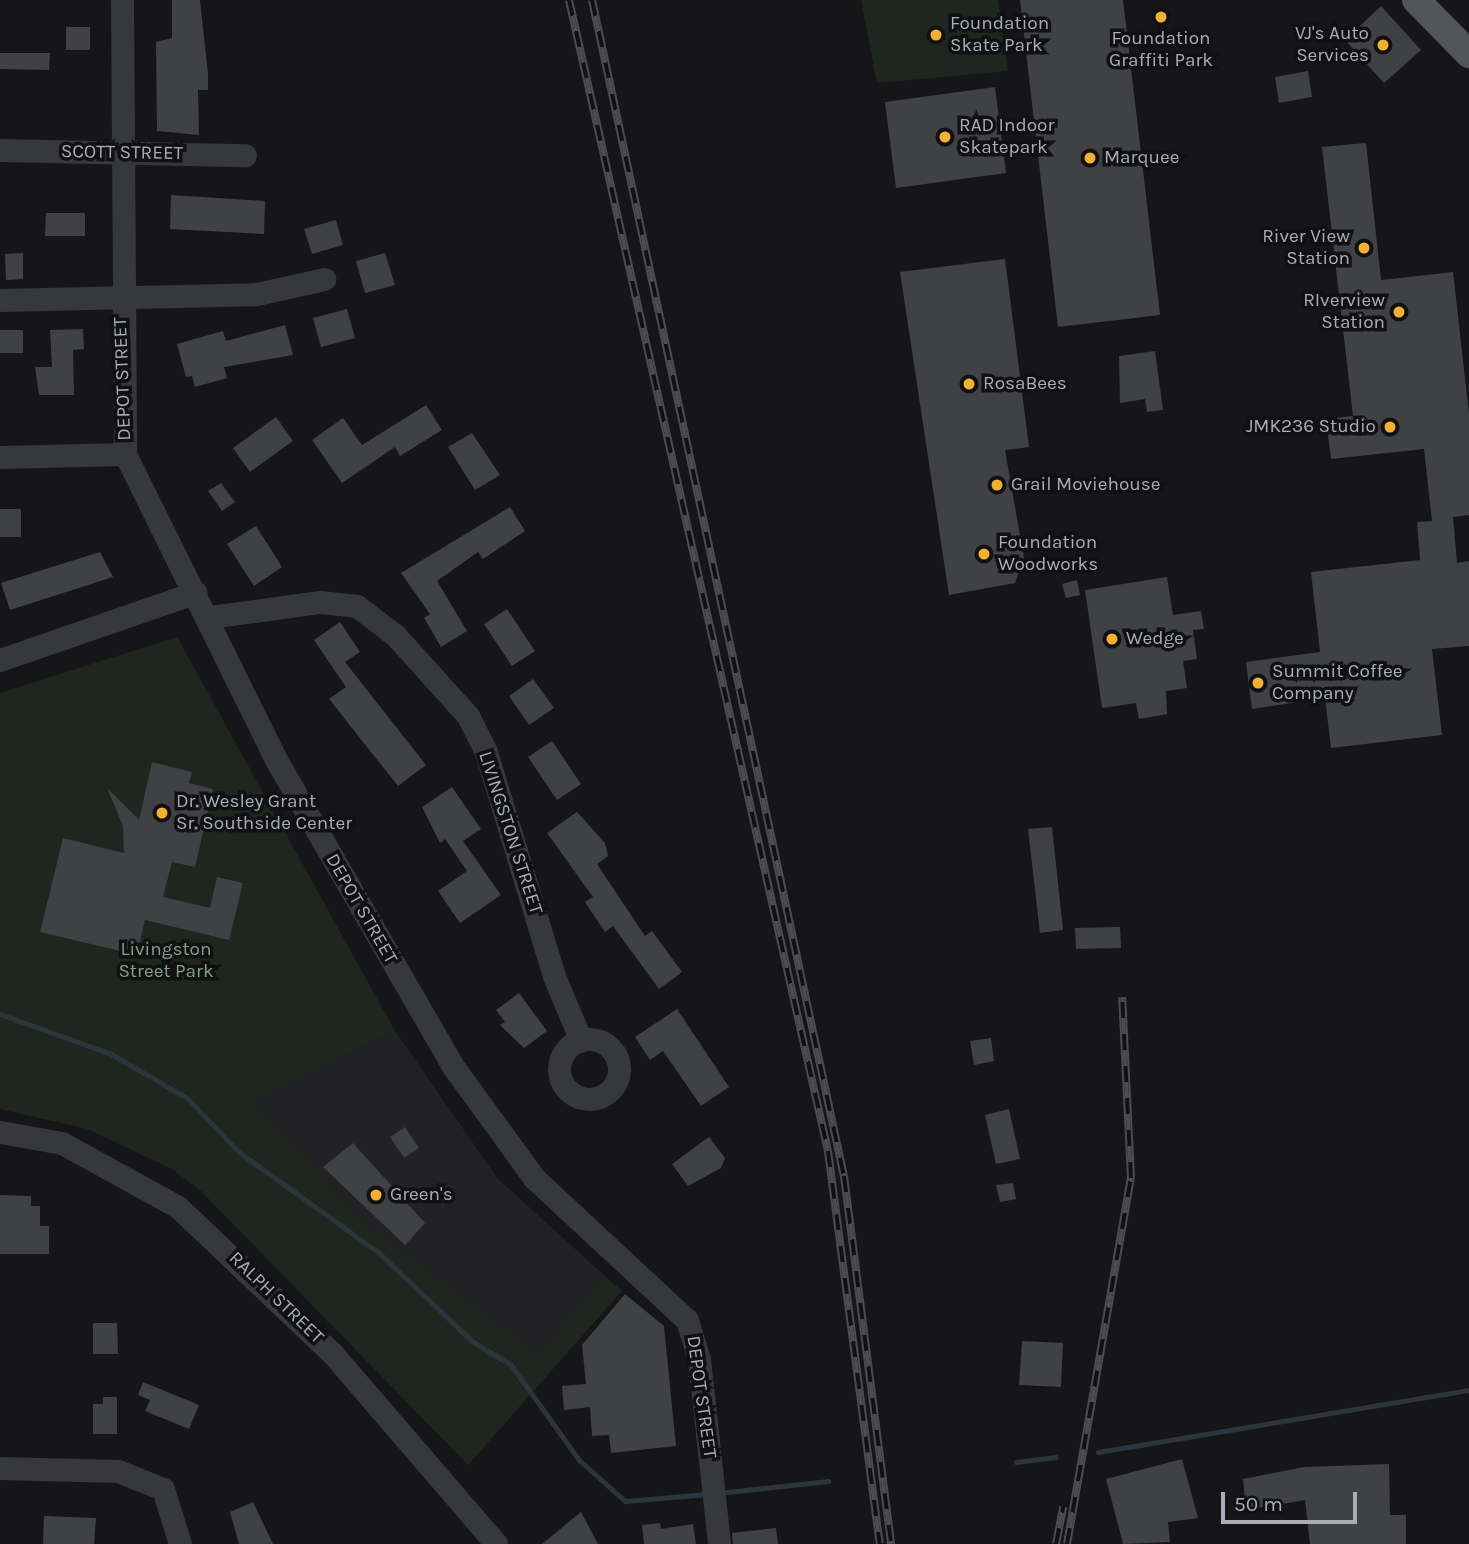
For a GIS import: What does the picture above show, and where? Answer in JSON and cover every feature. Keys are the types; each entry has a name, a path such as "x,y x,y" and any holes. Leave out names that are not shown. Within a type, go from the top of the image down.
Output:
{"main road":[{"path":"1416,0 1469,54"}],"street":[{"name":"DEPOT STREET","path":"122,0 118,153 125,454 210,617 282,770 500,1137 555,1200 688,1320 699,1359 718,1534"},
{"name":"SCOTT STREET","path":"0,150 245,155"},
{"path":"0,300 257,294 324,279"},
{"path":"0,457 125,454"},
{"path":"0,660 196,592"},
{"name":"LIVINGSTON STREET","path":"210,617 320,602 357,606 396,636 468,716 486,752 554,976 581,1041"},
{"name":"RALPH STREET","path":"0,1132 62,1143 178,1207 332,1353 496,1544"},
{"path":"0,1468 118,1471 163,1489 180,1544"}],"shaded area":[{"path":"395,1031 498,1179 606,1277 537,1356 370,1227 254,1103"}],"green space":[{"name":"Foundation Skate Park","path":"861,0 998,0 1008,71 877,83"},
{"name":"Livingston Street Park","path":"177,637 395,1031 254,1103 370,1227 537,1355 606,1277 622,1291 468,1465 201,1191 172,1169 87,1129 0,1109 0,693"}],"building":[{"path":"172,0 200,0 208,90 198,90 199,135 157,131 156,42 172,38"},
{"name":"Marquee","path":"1020,0 1123,0 1160,315 1058,327"},
{"name":"VJ's Auto Services","path":"1381,6 1421,50 1384,83 1345,40"},
{"path":"66,27 90,27 90,50 66,50"},
{"path":"0,53 50,53 49,70 0,69"},
{"path":"1308,71 1312,97 1279,103 1275,77"},
{"name":"RAD Indoor Skatepark","path":"995,87 1006,173 896,188 885,102"},
{"path":"1366,143 1381,280 1453,272 1469,414 1469,515 1453,517 1457,563 1469,561 1469,646 1432,649 1442,735 1331,748 1325,698 1252,709 1246,662 1320,652 1311,572 1420,560 1417,522 1432,521 1424,449 1331,459 1326,419 1353,416 1322,147"},
{"path":"171,195 265,201 264,234 170,229"},
{"path":"46,213 85,213 85,236 45,236"},
{"path":"336,220 343,245 312,254 304,229"},
{"path":"23,253 23,279 6,280 5,254"},
{"path":"385,253 395,285 365,293 356,261"},
{"name":"RosaBees","path":"1005,259 1029,447 1005,450 1024,558 1015,583 949,595 900,272"},
{"path":"347,309 355,338 321,347 313,318"},
{"path":"285,325 293,355 224,367 227,378 195,387 192,376 186,377 177,344 223,331 226,341"},
{"path":"83,329 84,349 73,350 74,395 39,395 35,367 52,367 50,330"},
{"path":"0,330 23,330 23,353 0,353"},
{"path":"1155,351 1163,410 1147,412 1145,399 1120,403 1119,356"},
{"path":"426,405 442,430 400,456 395,447 342,483 312,440 343,418 362,445"},
{"path":"276,417 293,441 250,472 233,448"},
{"path":"472,433 500,475 475,490 448,447"},
{"path":"221,483 235,502 222,511 208,491"},
{"path":"510,507 525,531 483,559 478,552 437,581 467,631 441,647 424,618 430,614 401,573"},
{"path":"0,509 21,509 21,537 0,537"},
{"path":"256,526 282,567 254,586 227,544"},
{"path":"100,552 113,577 10,610 1,583"},
{"path":"1167,577 1173,615 1201,611 1204,629 1193,630 1197,659 1183,661 1187,688 1166,691 1167,714 1139,719 1136,703 1102,708 1085,590"},
{"path":"1077,580 1080,595 1066,598 1062,584"},
{"path":"507,609 535,651 512,666 484,624"},
{"path":"340,622 360,652 345,662 426,765 398,786 329,699 346,687 314,640"},
{"path":"533,679 554,708 529,725 509,696"},
{"path":"552,741 581,784 557,800 528,757"},
{"path":"152,762 192,772 189,783 213,789 195,867 172,862 163,897 210,908 217,877 243,883 229,940 145,920 137,955 40,932 63,838 124,853 123,826 107,788 139,820"},
{"path":"452,787 481,829 463,841 501,895 460,923 438,891 467,871 445,839 440,843 422,807"},
{"path":"577,812 605,843 608,856 597,864 645,936 652,931 682,972 659,989 613,926 605,932 585,902 593,897 547,833"},
{"path":"1052,827 1063,930 1040,933 1028,829"},
{"path":"1120,927 1121,948 1076,949 1075,928"},
{"path":"519,993 547,1031 524,1048 500,1025 505,1022 496,1010"},
{"path":"677,1009 729,1087 701,1106 663,1051 650,1060 635,1037"},
{"path":"991,1038 994,1061 974,1065 970,1041"},
{"path":"1009,1109 1020,1159 996,1164 985,1115"},
{"path":"405,1127 419,1148 404,1158 390,1137"},
{"path":"709,1137 725,1158 721,1168 688,1186 672,1164"},
{"name":"Green's","path":"353,1143 425,1223 405,1245 323,1167"},
{"path":"1013,1183 1016,1199 1000,1202 996,1185"},
{"path":"0,1195 31,1196 31,1206 40,1206 40,1226 49,1226 49,1254 0,1254"},
{"path":"625,1294 664,1326 676,1446 611,1453 609,1435 592,1436 590,1407 564,1410 562,1386 586,1384 582,1345"},
{"path":"93,1323 117,1323 118,1354 93,1354"},
{"path":"1022,1341 1063,1343 1061,1387 1019,1385"},
{"path":"143,1382 199,1405 189,1429 145,1411 150,1400 138,1395"},
{"path":"103,1397 117,1397 117,1434 93,1434 93,1404 103,1404"},
{"path":"1182,1459 1198,1518 1168,1522 1170,1542 1123,1544 1106,1479"},
{"path":"1389,1464 1390,1515 1406,1515 1406,1544 1310,1544 1305,1500 1246,1510 1243,1479 1304,1467"},
{"path":"253,1502 273,1544 239,1544 230,1512"},
{"path":"581,1512 598,1544 542,1544"},
{"path":"44,1516 96,1518 94,1544 43,1544"},
{"path":"660,1523 661,1529 693,1524 696,1544 644,1544 642,1525"},
{"path":"776,1528 778,1544 733,1544 732,1533"}],"waterway":[{"path":"0,1014 111,1054 187,1098 240,1153 379,1253 472,1341 511,1365 579,1460 625,1501 708,1494"},
{"path":"1098,1452 1469,1390"},
{"path":"1016,1462 1056,1457"},
{"path":"718,1493 828,1481"}],"railway":[{"path":"569,0 828,1151 880,1544"},
{"path":"592,0 844,1176 891,1544"},
{"path":"1067,1544 1131,1178 1122,997"},
{"path":"1056,1544 1063,1507"}],"place":[{"name":"Foundation Graffiti Park","path":"1161,17"},
{"name":"Foundation Skate Park","path":"936,35"},
{"name":"VJ's Auto Services","path":"1383,45"},
{"name":"RAD Indoor Skatepark","path":"945,137"},
{"name":"Marquee","path":"1090,158"},
{"name":"River View Station","path":"1364,248"},
{"name":"RIverview Station","path":"1399,312"},
{"name":"RosaBees","path":"969,384"},
{"name":"JMK236 Studio","path":"1390,427"},
{"name":"Grail Moviehouse","path":"997,485"},
{"name":"Foundation Woodworks","path":"984,554"},
{"name":"Wedge","path":"1112,639"},
{"name":"Summit Coffee Company","path":"1258,683"},
{"name":"Dr. Wesley Grant Sr. Southside Center","path":"162,813"},
{"name":"Green's","path":"376,1195"}]}
